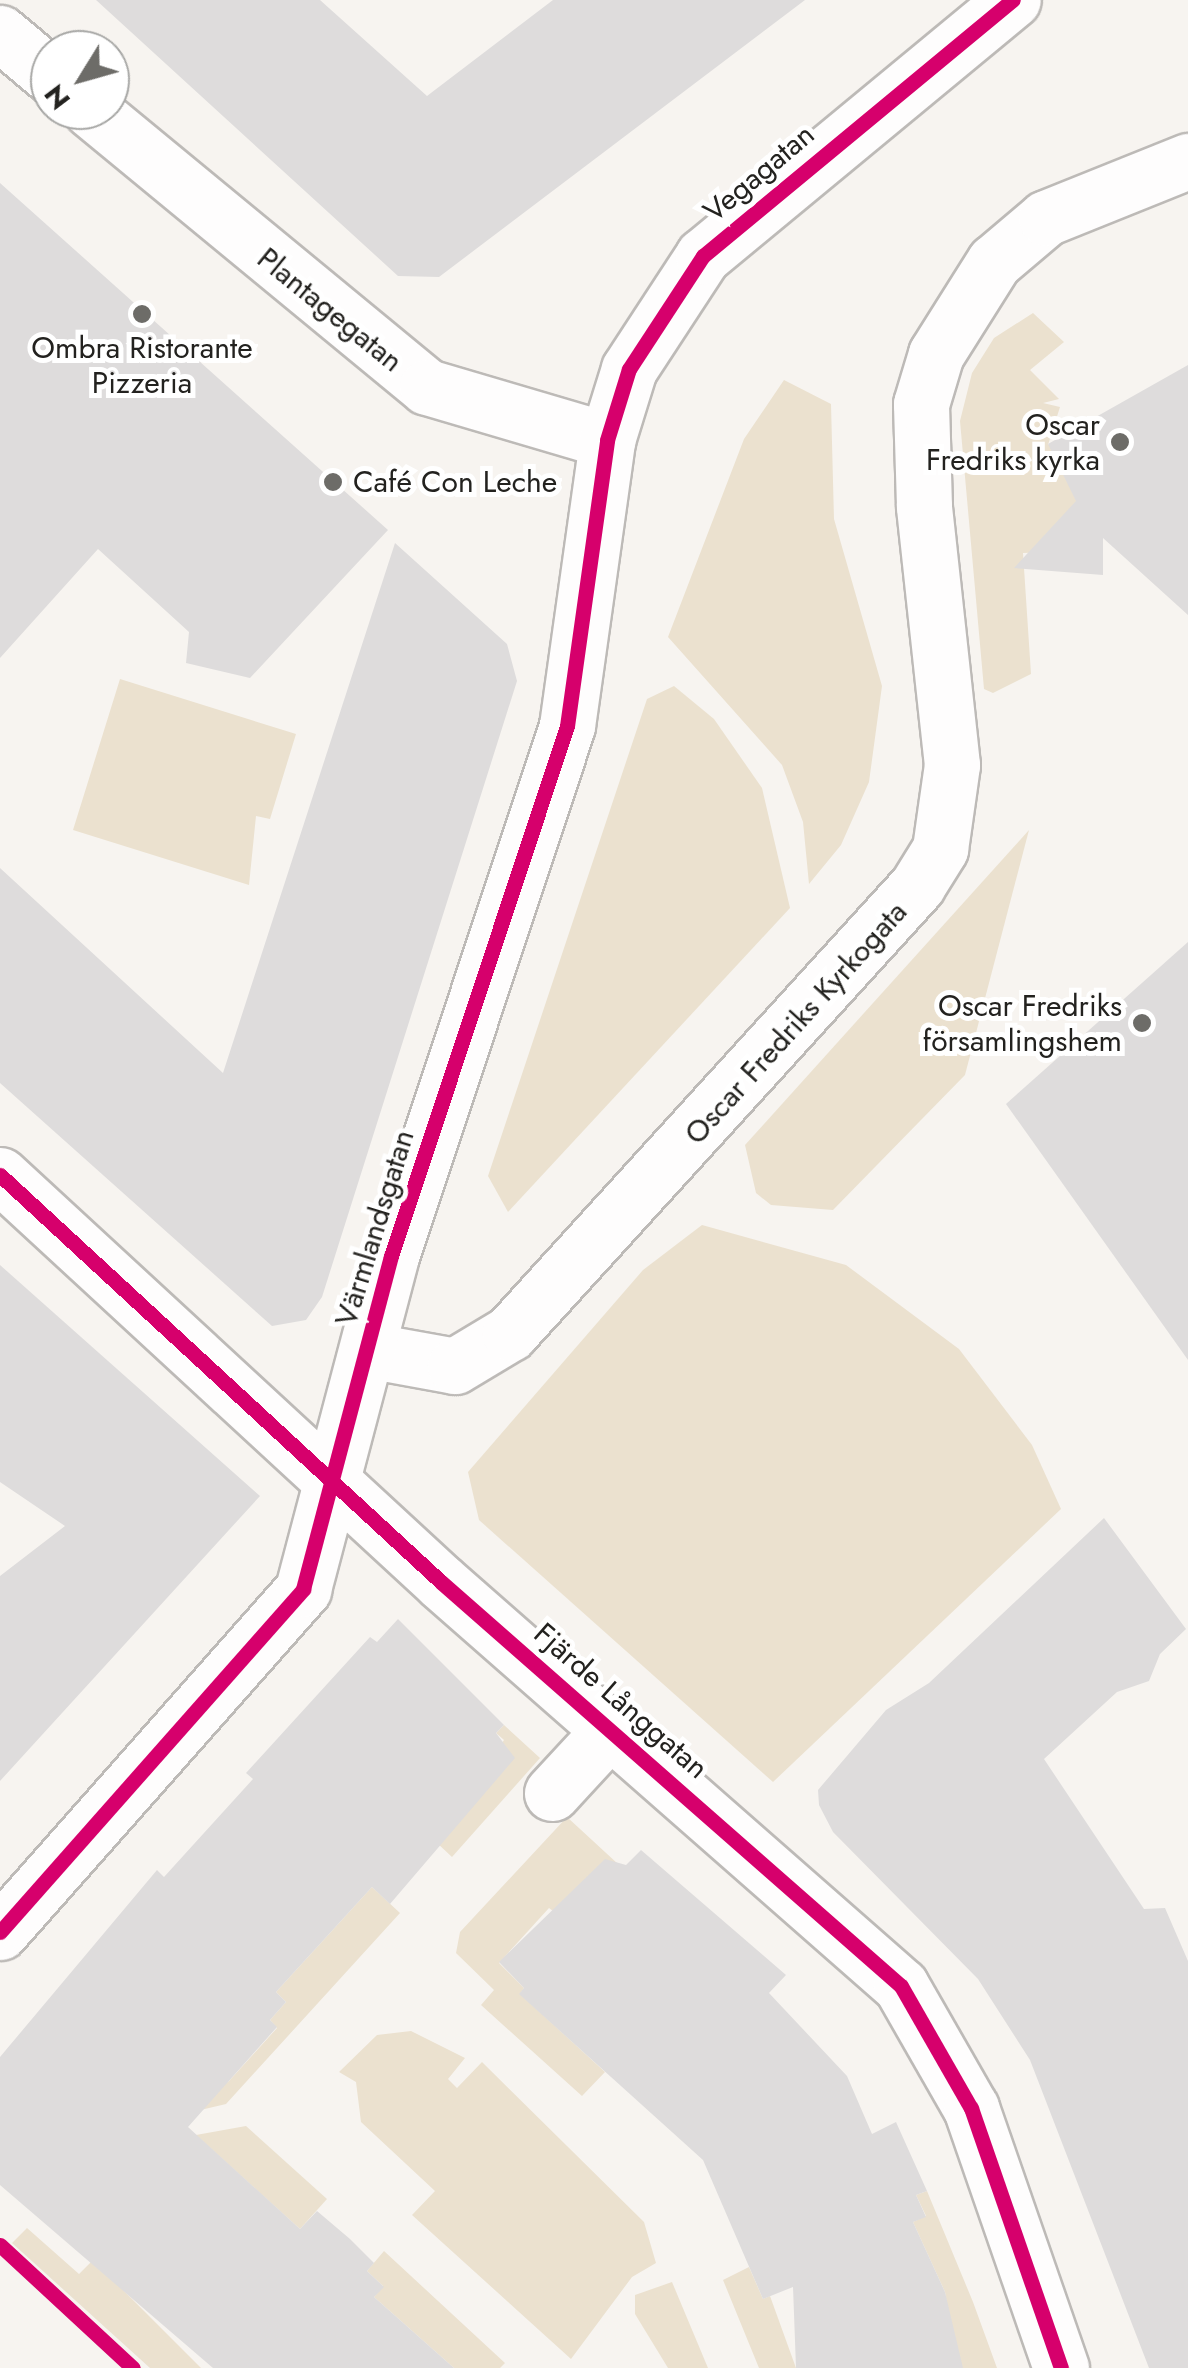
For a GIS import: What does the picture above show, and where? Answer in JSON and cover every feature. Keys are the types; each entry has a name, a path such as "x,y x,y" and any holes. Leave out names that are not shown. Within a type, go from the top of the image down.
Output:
{"street":[{"name":"Vegagatan","path":"608,440 629,369 702,256 1013,0"},
{"path":"0,33 30,59"},
{"name":"Plantagegatan","path":"115,130 426,387 608,440"},
{"name":"Oscar Fredriks Kyrkogata","path":"367,1350 456,1366 510,1333 917,886 940,849 952,765 924,506 921,404 936,354 994,262 1046,218 1188,161"},
{"name":"Värmlandsgatan","path":"0,1932 275,1628 303,1589 367,1350 567,726 608,440"},
{"name":"Fjärde Långgatan","path":"0,1174 334,1482 872,1955 922,2015 987,2149 1060,2368"},
{"path":"552,1793 612,1729"}],"shaded area":[{"path":"1033,313 1064,342 1030,370 1059,399 1043,403 1060,407 1048,445 1060,444 1112,491 1054,552 1023,553 1031,674 993,693 984,689 960,421 972,373 994,338"},
{"path":"784,380 831,404 834,519 882,686 869,782 841,845 809,884 803,822 782,765 668,637 744,439"},
{"path":"120,679 296,734 270,819 256,816 249,885 73,830"},
{"path":"674,686 714,719 762,788 790,908 508,1212 488,1176 647,699"},
{"path":"1029,830 965,1075 833,1210 771,1205 756,1193 745,1145"},
{"path":"702,1225 846,1265 959,1349 1032,1445 1061,1509 773,1782 479,1520 468,1472 643,1270"},
{"path":"504,1725 540,1758 452,1857 436,1842 504,1740 496,1733"},
{"path":"567,1817 618,1864 557,1914 549,1908 499,1963 524,1988 520,1994 605,2072 582,2096 481,2005 494,1990 456,1953 460,1932"},
{"path":"372,1887 400,1913 226,2104 175,2116 229,2081 277,2028 270,2020 286,2002 276,1992"},
{"path":"411,2031 465,2058 448,2079 457,2088 482,2062 644,2222 656,2263 632,2277 571,2359 412,2215 435,2191 361,2122 356,2082 339,2072 377,2035"},
{"path":"246,2126 327,2199 300,2229 196,2135"},
{"path":"927,2191 997,2368 957,2368 945,2292 913,2222 926,2216 916,2195"},
{"path":"27,2228 79,2274 93,2260 201,2368 150,2368 12,2243"},
{"path":"384,2251 505,2363 500,2368 454,2368 374,2297 383,2286 367,2271"},
{"path":"749,2267 763,2299 770,2296 796,2368 759,2368 723,2280"},
{"path":"672,2282 708,2368 668,2368 635,2314 635,2295"}],"building":[{"path":"96,0 320,0 427,96 553,0 805,0 439,277 398,276"},
{"path":"0,183 388,530 250,678 186,663 189,632 98,549 0,658"},
{"path":"1188,365 1188,615 1103,538 1103,575 1014,568 1076,501 1048,444"},
{"path":"395,543 507,644 517,681 322,1297 306,1320 272,1326 0,1083 0,868 223,1073"},
{"name":"Oscar Fredriks församlingshem","path":"1188,942 1188,1360 1006,1104"},
{"path":"0,1265 260,1496 0,1781 0,1576 65,1526 0,1482"},
{"path":"1104,1518 1186,1629 1160,1654 1149,1681 1117,1692 1044,1759 1144,1909 1165,1908 1188,1961 1188,2368 1149,2368 1030,2060 978,1979 833,1832 819,1805 818,1790 886,1710 929,1683"},
{"path":"398,1619 504,1725 496,1733 515,1758 390,1904 372,1887 276,1992 286,2002 270,2020 277,2027 188,2127 300,2229 317,2211 350,2239 374,2263 367,2271 384,2287 374,2297 454,2368 213,2368 0,2185 0,2057 157,1870 164,1877 253,1779 246,1773 370,1637 377,1642"},
{"path":"641,1850 786,1975 769,1993 847,2076 872,2134 896,2122 927,2191 916,2195 926,2217 913,2222 945,2292 963,2368 796,2368 793,2287 763,2299 703,2160 519,1994 524,1988 499,1962 605,1859 626,1865"}],"cycle path":[{"path":"0,1932 303,1589 391,1256 567,726 607,440 629,369 703,256 1013,0"},
{"path":"0,1175 441,1582 901,1986 971,2108 1061,2368"},
{"path":"0,2245 133,2368"}],"place":[{"name":"Ombra Ristorante Pizzeria","path":"142,314"},
{"name":"Oscar Fredriks kyrka","path":"1120,442"},
{"name":"Café Con Leche","path":"333,482"},
{"name":"Oscar Fredriks församlingshem","path":"1142,1023"}]}
